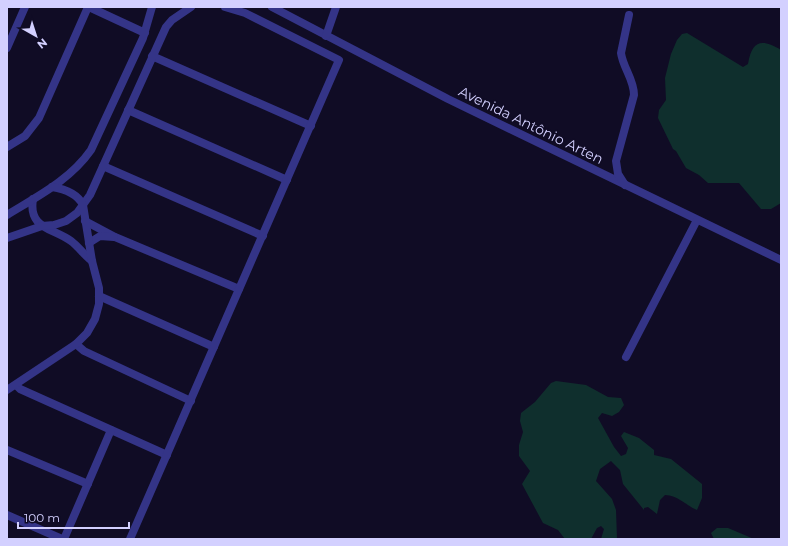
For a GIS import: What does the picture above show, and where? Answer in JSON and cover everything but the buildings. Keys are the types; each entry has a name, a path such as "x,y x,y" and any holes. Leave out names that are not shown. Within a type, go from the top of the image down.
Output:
{"street":[{"path":"7,48 25,7"},
{"path":"7,147 25,136 39,118 88,7 145,33"},
{"path":"7,215 72,173 91,150 145,33 152,7"},
{"path":"7,238 42,226 54,225 66,221 83,205 90,195 166,27 172,20 191,7"},
{"path":"130,539 339,60 245,13 225,7"},
{"name":"Avenida Antônio Arten","path":"272,7 448,99 781,260"},
{"path":"326,36 336,7"},
{"path":"625,185 618,174 616,160 634,95 633,84 621,53 629,15"},
{"path":"152,56 310,126"},
{"path":"128,110 287,180"},
{"path":"103,166 262,236"},
{"path":"7,390 76,344 91,326 97,311 99,296 98,280 92,261 83,205 80,199 72,193 52,187"},
{"path":"32,199 33,213 42,226 72,242 92,261"},
{"path":"626,357 697,220"},
{"path":"85,221 115,237 239,289"},
{"path":"89,243 100,236 115,237"},
{"path":"99,296 214,347"},
{"path":"76,344 84,351 191,401"},
{"path":"16,385 20,389 167,455"},
{"path":"7,515 63,539 111,430"},
{"path":"7,450 88,484"}],"green space":[{"path":"687,33 743,67 748,64 752,50 758,44 768,44 781,50 781,203 771,209 761,209 739,183 708,183 699,175 686,168 676,151 673,149 658,118 659,110 666,100 665,78 671,54 677,40 682,34"},
{"path":"556,381 586,385 608,397 621,398 624,405 619,412 612,416 602,413 598,418 614,447 621,456 626,454 628,448 621,436 624,432 639,438 654,450 654,455 671,459 702,484 702,498 697,510 678,498 665,495 660,500 657,514 648,507 644,508 644,510 623,484 620,470 611,461 600,469 596,481 612,499 616,510 617,539 601,539 604,529 601,526 597,528 591,539 565,539 558,530 543,523 522,484 530,471 519,456 519,445 523,432 520,421 521,413 535,402 551,383"},
{"path":"717,528 728,528 754,539 714,539 711,533"}]}
